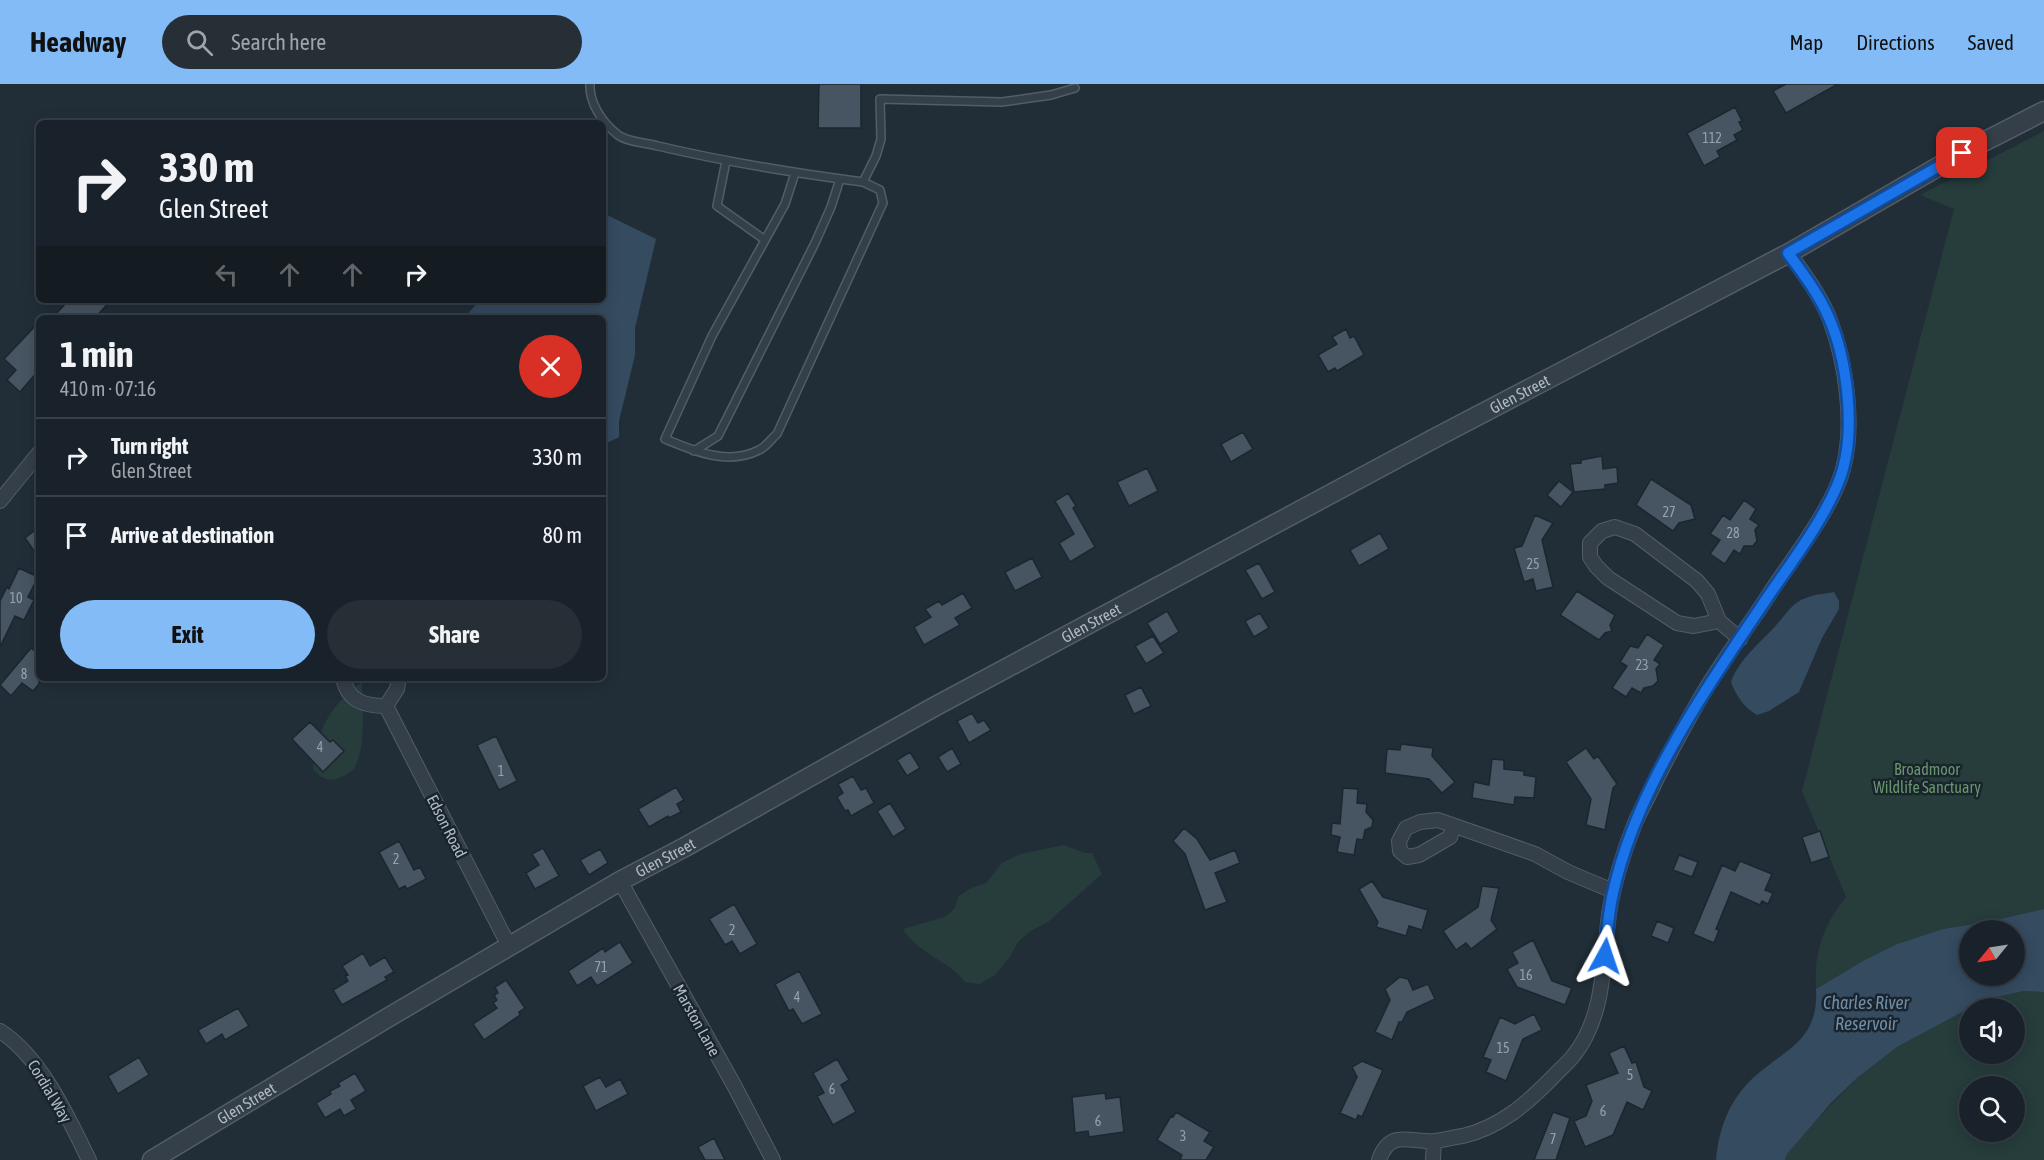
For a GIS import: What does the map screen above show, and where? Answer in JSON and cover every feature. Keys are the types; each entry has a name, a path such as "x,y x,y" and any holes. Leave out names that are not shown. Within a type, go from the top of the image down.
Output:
{"street":[{"name":"Glen Street","path":"152,1160 620,881 944,702 1435,438 1788,253 1962,153 2044,111"},
{"path":"1379,1160 1383,1148 1395,1140 1434,1141 1466,1135 1494,1126 1521,1107 1574,1055 1586,1037 1601,987 1613,891 1635,823 1672,747 1712,678 1827,506 1843,470 1848,434 1846,390 1840,351 1829,318 1813,287 1788,253"},
{"path":"0,501 36,457"},
{"path":"1719,621 1694,626 1677,623 1608,578 1590,557 1590,543 1602,531 1614,526 1635,534 1697,581 1708,594 1719,621 1740,639"},
{"path":"344,681 351,697 369,706 386,706 397,689 398,681"},
{"name":"Edson Road","path":"386,706 508,946"},
{"path":"1454,826 1535,854 1568,872 1613,891"},
{"name":"Marston Lane","path":"620,881 773,1160"},
{"name":"Cordial Way","path":"0,1031 15,1040 32,1060 54,1094 89,1160"},
{"path":"1433,1160 1434,1141"}],"lane":[{"path":"590,84 599,116 603,120"},
{"path":"863,182 876,156 881,139 880,99 1002,102 1051,95 1075,88"},
{"path":"606,123 620,136 726,161 863,182 880,190 883,203 777,434 760,450 735,456 712,456 665,439 712,336 785,204 795,173"},
{"path":"726,161 717,206 765,240"},
{"path":"694,451 718,436 815,243 831,207 840,179"}],"green space":[{"name":"Broadmoor Wildlife Sanctuary","path":"2044,131 2044,909 1996,920 1959,920 1959,926 1943,929 1897,944 1816,989 1817,963 1822,940 1831,918 1846,897 1802,791 1954,209 1920,195"},
{"path":"362,682 363,727 357,761 353,770 347,774 333,780 326,779 313,770 314,756 321,731 333,709"},
{"path":"1064,845 1085,853 1092,853 1102,874 1049,921 1029,932 1018,942 995,975 979,984 965,982 958,974 924,951 903,929 945,917 955,908 958,897 969,889 986,883 1002,863 1020,854"},
{"path":"2024,991 2044,992 2044,1160 1785,1160 1787,1154 1804,1133 1857,1078 1897,1047 1959,1014 1959,1064 2025,1064 2025,998 1992,998"}],"water":[{"path":"606,214 656,239 635,328 635,355 619,421 619,437 606,444 606,315 467,315 477,303 606,303"},
{"path":"1834,592 1839,601 1839,609 1822,638 1799,692 1769,711 1757,715 1752,712 1741,701 1731,682 1740,665 1797,602"},
{"name":"Charles River Reservoir","path":"2044,909 2044,992 2024,991 1992,998 1959,998 1959,1014 1897,1047 1857,1078 1831,1103 1787,1154 1785,1160 1716,1160 1723,1126 1732,1106 1753,1078 1788,1051 1806,1032 1812,1021 1816,989 1897,944 1943,929 1959,926 1959,986 2025,986 2025,920 1996,920"}],"building":[{"path":"819,84 861,84 861,128 818,128"},
{"path":"1786,84 1838,84 1786,113 1773,91"},
{"path":"1735,107 1742,121 1739,122 1743,130 1734,135 1737,140 1717,151 1720,157 1704,166 1687,133"},
{"path":"66,303 108,303 98,315 55,315"},
{"path":"36,325 36,373 20,392 7,380 16,370 4,359"},
{"path":"1346,329 1350,338 1354,336 1364,355 1337,371 1335,368 1328,372 1318,355 1337,344 1332,337"},
{"path":"1243,432 1253,449 1231,462 1221,444"},
{"path":"1602,456 1603,469 1617,467 1618,483 1605,485 1605,489 1574,492 1570,464"},
{"path":"1147,468 1158,491 1129,506 1117,482"},
{"path":"1651,479 1691,505 1695,519 1679,523 1673,531 1636,505"},
{"path":"1559,481 1573,492 1561,507 1547,495"},
{"path":"1068,493 1076,506 1073,508 1095,547 1070,562 1059,543 1074,534 1055,501"},
{"path":"1744,500 1756,509 1750,519 1759,525 1755,530 1757,541 1753,546 1744,546 1740,554 1734,550 1725,564 1710,554 1720,540 1710,534 1723,515 1730,520"},
{"path":"1535,515 1553,523 1542,540 1553,587 1536,591 1533,579 1524,582 1514,548 1522,546"},
{"path":"36,529 36,554 25,538"},
{"path":"1380,533 1389,549 1359,566 1350,550"},
{"path":"1032,558 1042,577 1015,591 1005,572"},
{"path":"1259,563 1275,592 1262,599 1245,570"},
{"path":"19,568 36,576 28,597 34,600 24,620 15,616 0,647 0,601 7,587 9,589"},
{"path":"1577,591 1615,615 1610,625 1612,631 1605,633 1599,640 1560,615"},
{"path":"963,593 972,608 955,618 960,625 924,645 914,627 931,617 925,609 939,601 942,605"},
{"path":"1167,611 1179,632 1160,644 1147,623"},
{"path":"1260,613 1269,628 1254,637 1245,621"},
{"path":"1647,634 1664,645 1654,660 1660,664 1656,669 1658,681 1653,686 1644,688 1641,693 1632,688 1626,697 1612,688 1627,666 1620,662 1630,646 1638,648"},
{"path":"1153,636 1164,653 1146,664 1135,646"},
{"path":"31,648 36,652 36,681 39,681 39,684 33,691 22,683 11,696 0,685"},
{"path":"1141,687 1151,706 1134,714 1125,695"},
{"path":"972,713 978,723 984,720 991,730 969,743 957,721"},
{"path":"310,722 330,742 333,740 344,751 323,772 292,739"},
{"path":"496,736 517,781 499,790 477,745"},
{"path":"1401,744 1433,748 1432,756 1455,782 1442,793 1429,779 1385,773 1387,749 1400,750"},
{"path":"952,748 961,764 947,772 938,757"},
{"path":"1586,748 1594,759 1598,756 1617,784 1613,788 1605,830 1586,825 1591,799 1566,762"},
{"path":"910,752 920,768 907,776 897,760"},
{"path":"1492,759 1504,760 1504,769 1524,771 1524,775 1536,777 1534,798 1515,797 1514,805 1472,798 1474,782 1489,785"},
{"path":"853,776 861,790 866,788 874,803 851,816 848,810 845,811 837,797 843,793 838,784"},
{"path":"676,787 684,800 677,804 681,812 669,818 668,816 649,827 638,809"},
{"path":"1343,788 1358,789 1357,803 1367,804 1366,812 1373,820 1372,827 1365,830 1363,840 1357,839 1354,855 1337,852 1340,837 1331,835 1332,823 1340,824"},
{"path":"890,803 906,829 893,837 877,811"},
{"path":"1184,828 1197,839 1210,860 1235,850 1240,863 1215,873 1227,902 1205,910 1185,854 1173,841"},
{"path":"1820,831 1829,857 1811,863 1802,837"},
{"path":"399,841 414,870 420,867 426,879 407,889 405,886 399,889 379,852"},
{"path":"543,848 559,876 535,889 526,873 539,865 532,854"},
{"path":"600,849 608,863 589,875 580,860"},
{"path":"1679,855 1698,862 1692,877 1673,870"},
{"path":"1740,861 1772,874 1765,890 1773,893 1768,904 1762,901 1760,905 1731,892 1716,929 1719,930 1714,943 1693,934 1722,865 1735,871"},
{"path":"1372,881 1383,897 1428,910 1422,930 1409,926 1406,936 1376,927 1378,922 1359,889"},
{"path":"1482,886 1499,888 1491,920 1497,929 1471,949 1466,943 1456,950 1443,931 1478,907"},
{"path":"734,904 757,944 740,954 732,941 725,945 709,919"},
{"path":"1657,921 1674,928 1668,943 1651,936"},
{"path":"1533,940 1552,981 1572,988 1565,1005 1517,987 1507,969 1518,963 1512,952"},
{"path":"620,942 633,963 597,986 591,977 577,986 568,971 603,948 605,952"},
{"path":"363,953 370,966 385,957 394,972 385,977 387,980 342,1005 333,990 348,981 345,976 348,975 342,966"},
{"path":"799,971 822,1014 802,1024 793,1009 789,1011 775,984"},
{"path":"1400,977 1408,979 1413,990 1428,984 1435,999 1407,1012 1402,1022 1399,1022 1392,1040 1375,1032 1390,1000 1385,989"},
{"path":"506,980 525,1008 519,1012 520,1015 484,1040 473,1024 497,1008 493,1003 497,1000 494,995 498,993 495,987"},
{"path":"238,1008 249,1026 225,1040 222,1034 206,1044 198,1030"},
{"path":"1534,1014 1542,1030 1523,1039 1506,1081 1486,1072 1491,1060 1483,1057 1500,1017 1515,1024"},
{"path":"1624,1046 1632,1063 1636,1062 1644,1087 1652,1091 1643,1110 1627,1102 1613,1135 1585,1147 1574,1121 1586,1116 1592,1101 1586,1085 1618,1073 1609,1053"},
{"path":"139,1057 149,1075 118,1094 108,1076"},
{"path":"837,1059 849,1080 841,1085 856,1112 833,1125 817,1096 824,1093 813,1073"},
{"path":"1362,1061 1383,1070 1362,1117 1358,1115 1356,1120 1340,1113 1357,1077 1352,1067"},
{"path":"355,1073 366,1091 351,1100 356,1109 344,1116 340,1109 325,1118 316,1103 340,1086 338,1083"},
{"path":"600,1077 606,1087 620,1079 628,1094 596,1111 583,1086"},
{"path":"1105,1093 1106,1099 1120,1097 1124,1132 1089,1137 1088,1131 1075,1133 1072,1097"},
{"path":"1176,1112 1210,1132 1204,1141 1214,1147 1206,1160 1180,1160 1182,1155 1157,1140 1171,1116 1173,1117"},
{"path":"1553,1112 1570,1118 1556,1160 1534,1160"},
{"path":"714,1138 725,1160 705,1160 698,1147"}],"route":[{"path":"1605,956 1613,891 1635,823 1672,747 1712,678 1827,506 1843,470 1848,434 1846,390 1840,351 1829,318 1813,287 1788,253 1962,153"}]}
